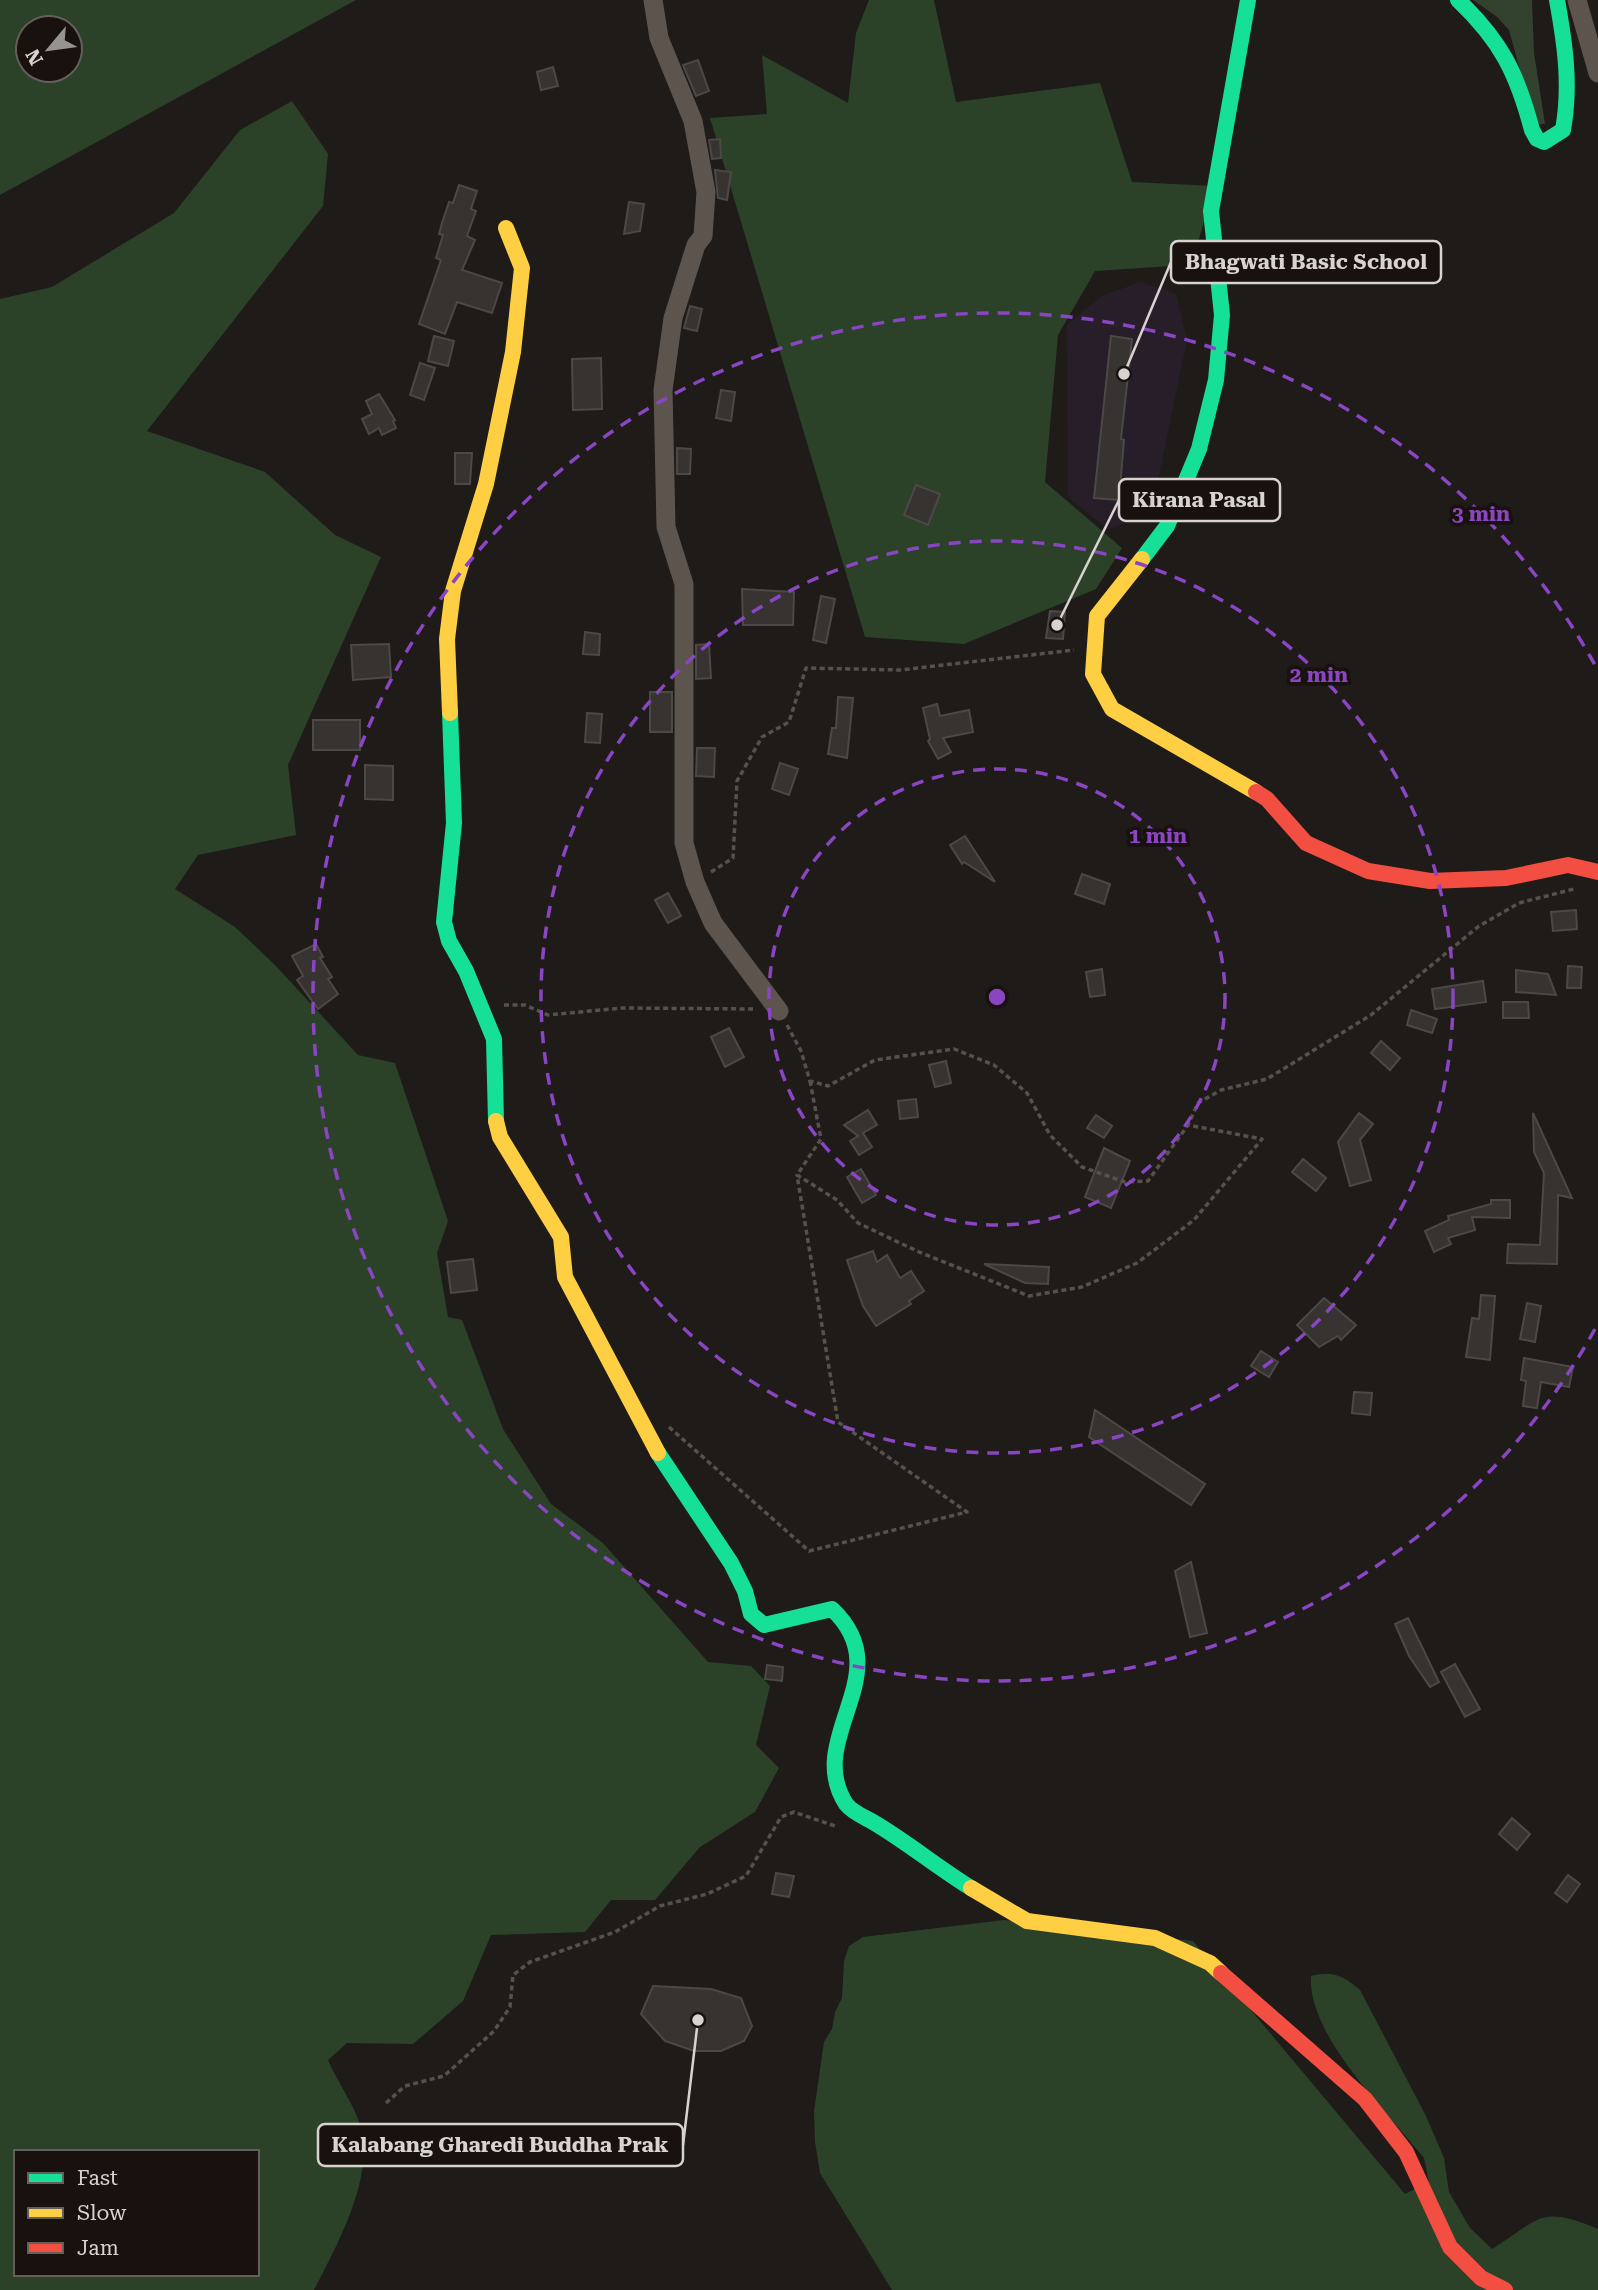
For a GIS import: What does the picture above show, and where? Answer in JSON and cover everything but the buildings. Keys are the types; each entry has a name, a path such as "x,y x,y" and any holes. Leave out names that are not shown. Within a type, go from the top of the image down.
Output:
{"street":[{"path":"653,0 659,38 693,121 706,192 703,236 696,245 673,318 663,390 666,527 684,584 684,843 695,882 723,940 779,1011"},
{"path":"1248,0 1211,211 1222,315 1216,380 1199,449 1172,515 1097,615 1093,674 1112,709 1267,799 1306,844 1368,871 1430,881 1506,878 1568,864 1598,872"},
{"path":"1458,0 1488,26 1509,56 1532,130 1537,139 1544,142 1563,130 1570,97 1568,58 1557,0"},
{"path":"1577,0 1598,73"},
{"path":"506,228 522,268 513,352 486,485 453,591 447,639 454,823 444,922 449,941 482,1004 494,1039 495,1115 500,1138 561,1237 565,1277 650,1441 731,1563 745,1591 751,1614 764,1625 782,1624 808,1613 832,1609 849,1625 858,1646 854,1691 833,1756 836,1784 848,1807 916,1848 945,1872 1027,1921 1154,1938 1210,1963 1365,2099 1406,2152 1428,2205 1450,2247 1480,2278 1505,2290"}],"path":[{"path":"695,882 733,858 737,781 762,737 789,722 806,668 900,670 1093,648"},
{"path":"810,1081 828,1086 875,1060 954,1049 994,1065 1027,1093 1050,1135 1082,1167 1125,1182 1148,1181 1188,1125 1198,1103 1221,1090 1267,1079 1371,1015 1479,926 1519,903 1579,888"},
{"path":"482,1004 524,1005 548,1015 642,1008 779,1011 801,1051 810,1081 821,1139 797,1175 838,1422 967,1512 810,1550 664,1422"},
{"path":"797,1175 837,1200 858,1223 919,1252 1029,1296 1082,1287 1137,1263 1194,1220 1262,1139 1188,1125"},
{"path":"386,2103 405,2086 444,2076 495,2031 510,2007 513,1975 530,1962 615,1932 660,1906 707,1894 746,1876 781,1817 794,1812 810,1815 841,1829"}],"shaded area":[{"path":"1140,282 1176,294 1187,340 1151,514 1108,529 1068,497 1067,325 1102,296"}],"green space":[{"path":"0,0 356,0 0,195"},
{"path":"869,0 934,0 956,102 1100,83 1132,182 1214,186 1188,278 1171,266 1095,271 1058,335 1045,482 1122,548 1096,589 964,644 865,637 710,118 767,114 762,55 848,103 856,33"},
{"path":"1473,0 1532,0 1534,53 1545,124 1535,124 1509,30 1496,16"},
{"path":"292,101 328,154 323,206 147,431 265,472 335,535 381,557 288,765 296,835 198,855 175,889 235,927 275,965 358,1055 395,1063 448,1221 437,1253 448,1317 462,1320 503,1429 551,1504 603,1543 708,1662 751,1666 770,1686 756,1745 779,1768 755,1812 700,1847 655,1900 611,1900 585,1932 491,1935 463,2001 413,2044 347,2043 328,2060 358,2119 364,2148 358,2190 351,2211 314,2290 0,2290 0,299 52,287 174,213 240,130"},
{"path":"1004,1920 1193,1941 1405,2194 1429,2182 1424,2158 1352,2072 1322,2023 1313,1999 1311,1976 1331,1974 1349,1981 1360,1990 1426,2116 1444,2158 1449,2192 1470,2228 1492,2249 1542,2218 1564,2218 1598,2229 1598,2290 892,2290 820,2173 815,2142 814,2111 824,2042 832,2029 835,2012 842,1998 844,1961 849,1946 863,1937"}],"traffic: fast":[{"path":"1142,559 1167,526 1199,449 1216,380 1222,315 1211,211 1248,0"},
{"path":"1458,0 1486,30 1506,59 1520,91 1532,130 1537,139 1544,142 1563,130 1567,97 1566,65 1557,0"},
{"path":"450,713 454,823 444,922 449,941 466,971 494,1039 496,1121"},
{"path":"658,1453 731,1563 745,1591 751,1614 764,1625 832,1609 851,1633 857,1657 855,1682 835,1754 836,1779 846,1804 971,1888"}],"traffic: slow":[{"path":"450,713 447,639 453,591 486,484 513,352 522,268 506,228"},
{"path":"1142,559 1097,616 1093,674 1112,709 1256,792"},
{"path":"496,1121 500,1137 561,1237 565,1277 658,1453"},
{"path":"971,1888 1027,1921 1155,1938 1210,1963 1221,1973"}],"traffic: jam":[{"path":"1256,792 1267,799 1306,843 1368,871 1430,881 1506,878 1568,865 1598,872"},
{"path":"1221,1973 1365,2099 1406,2152 1450,2247 1481,2278 1505,2290"}],"place":[{"name":"Bhagwati Basic School","path":"1124,374"},
{"name":"Kirana Pasal","path":"1057,625"},
{"name":"Kalabang Gharedi Buddha Prak","path":"698,2020"}]}
